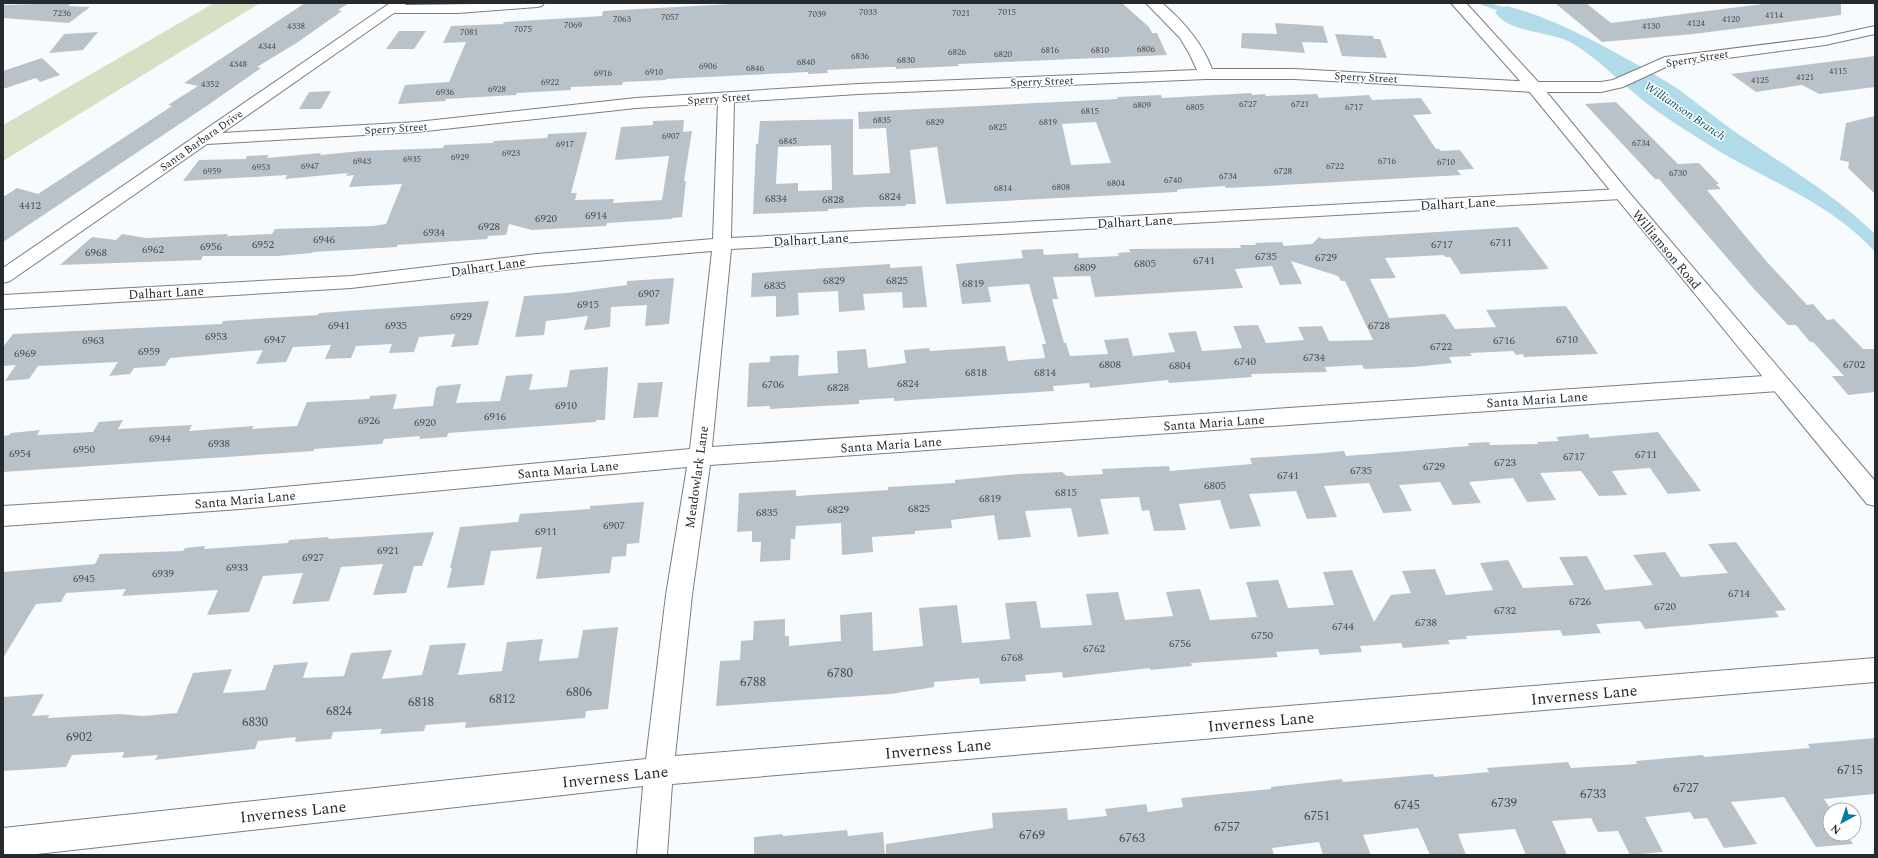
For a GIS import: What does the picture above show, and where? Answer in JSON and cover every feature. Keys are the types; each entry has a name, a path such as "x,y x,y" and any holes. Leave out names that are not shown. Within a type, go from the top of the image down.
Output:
{"street":[{"path":"394,6 458,9 537,3"},
{"path":"1153,3 1188,37 1200,55 1206,74"},
{"name":"Santa Barbara Drive","path":"3,278 394,6"},
{"name":"Williamson Road","path":"1461,7 1534,87 1621,194 1875,497"},
{"name":"Sperry Street","path":"204,139 425,126 636,103 858,89 1206,74 1321,75 1575,88 1617,84 1665,62 1824,41 1875,30"},
{"name":"Meadowlark Lane","path":"652,855 658,771 679,595 700,457 722,244 726,98"},
{"name":"Dalhart Lane","path":"3,302 351,282 537,260 722,244 1621,194"},
{"name":"Santa Maria Lane","path":"3,516 240,500 700,457 1779,383"},
{"name":"Inverness Lane","path":"3,843 658,771 1875,670"}],"green space":[{"path":"214,3 260,3 3,161 3,125"}],"water":[{"path":"1507,6 1540,17 1573,31 1621,55 1685,94 1731,129 1823,191 1858,219 1875,234 1875,252 1856,233 1836,217 1791,190 1720,152 1661,114 1640,98 1599,62 1572,43 1553,36 1519,28 1501,19 1495,12 1502,7"}],"building":[{"path":"72,3 68,6 90,7 69,23 3,18 3,5"},
{"path":"305,3 349,3 338,10 342,11 298,42 257,67 261,68 211,103 3,242 3,197 17,188 38,194 172,106 168,105 198,86 184,83"},
{"path":"749,3 1122,3 1149,27 1152,33 1157,33 1167,55 958,64 959,66 896,69 896,67 887,67 827,70 828,73 808,74 808,72 666,79 623,82 622,85 571,87 571,90 517,93 516,95 446,99 445,101 398,104 405,85 449,82 466,42 443,43 451,26 503,24 504,22 602,16 603,11"},
{"path":"1555,3 1586,3 1611,23 1771,3 1841,3 1841,15 1694,34 1602,42"},
{"path":"1275,23 1323,26 1328,43 1302,42 1305,53 1241,48 1242,33 1277,34"},
{"path":"399,31 426,31 414,49 386,49"},
{"path":"98,32 83,50 49,53 64,34"},
{"path":"1335,34 1373,36 1374,39 1380,39 1387,58 1342,56"},
{"path":"1875,56 1875,87 1819,94 1802,85 1756,92 1731,74"},
{"path":"42,58 60,75 40,82 36,78 3,89 3,71"},
{"path":"331,91 321,109 299,109 309,92"},
{"path":"1251,93 1252,95 1265,94 1266,96 1317,94 1319,98 1369,95 1372,100 1421,98 1432,114 1413,115 1436,149 1441,151 1460,150 1474,169 1457,170 1461,175 1226,188 1225,186 1181,189 1177,190 1177,192 946,204 937,147 910,150 916,204 906,204 906,206 828,209 828,211 753,214 756,144 758,144 760,121 853,119 853,174 890,173 886,128 859,129 858,112 1118,99 1117,97 1161,95 1162,98","holes":["1096,122 1111,163 1071,165 1062,124","831,145 832,190 798,191 798,183 776,184 778,147"]},
{"path":"1616,102 1678,164 1699,163 1719,184 1716,184 1721,189 1707,190 1767,262 1807,305 1813,304 1827,320 1834,319 1863,349 1875,349 1875,392 1848,395 1832,376 1844,376 1813,342 1810,342 1796,325 1788,325 1754,289 1659,179 1655,179 1585,104"},
{"path":"1875,116 1875,194 1848,168 1849,162 1840,160 1846,123"},
{"path":"684,120 683,132 692,131 684,181 686,181 682,217 607,223 606,226 532,230 509,224 506,235 488,236 487,239 397,245 397,247 313,252 277,256 203,256 201,260 60,265 92,237 116,240 122,234 146,238 228,234 227,236 272,234 275,229 373,226 386,224 402,184 349,187 354,175 346,176 348,173 285,179 287,175 183,181 199,160 246,159 247,156 269,155 267,158 321,153 320,155 361,151 443,148 444,145 493,143 494,141 547,138 548,134 587,132 571,193 577,193 575,200 614,199 613,203 662,200 669,156 615,160 621,127 653,125 653,121"},
{"path":"1518,227 1549,269 1461,274 1450,257 1445,257 1444,255 1385,258 1396,278 1370,279 1389,318 1445,314 1455,329 1496,327 1486,310 1566,306 1598,354 1524,357 1523,354 1516,355 1513,351 1470,353 1472,356 1449,357 1452,363 1414,367 1364,369 1362,365 1325,367 1327,372 1251,374 1252,377 1169,383 1168,380 1090,388 1089,383 1053,386 1054,391 894,401 894,398 859,400 859,404 770,409 770,406 747,407 749,363 770,362 770,356 799,355 798,376 838,373 837,351 866,349 868,368 906,363 904,350 929,348 930,351 1005,346 1008,361 1045,358 1042,344 1046,344 1029,284 988,287 991,302 962,304 956,264 1023,258 1021,250 1043,249 1044,255 1078,253 1079,258 1119,256 1118,253 1130,252 1129,249 1241,248 1240,245 1282,242 1284,246 1312,244 1319,237 1323,239","holes":["1291,261 1338,276 1341,281 1345,281 1373,340 1329,341 1322,326 1298,327 1304,340 1266,343 1258,325 1233,326 1242,348 1202,351 1196,331 1168,333 1175,352 1133,356 1128,338 1104,340 1108,354 1070,356 1066,343 1064,343 1052,299 1058,299 1053,277 1090,276 1095,297 1243,288 1235,269 1272,266 1280,285 1302,284"]},
{"path":"890,264 890,268 922,266 927,307 903,308 902,292 863,294 865,310 839,312 838,291 798,293 799,315 776,317 776,296 751,297 752,273"},
{"path":"674,278 669,324 645,326 647,305 611,307 610,327 584,330 588,316 546,321 544,335 515,337 524,296 567,293 627,285 627,281"},
{"path":"489,301 478,345 451,347 455,334 419,337 414,352 389,353 392,344 356,346 351,358 325,359 331,345 293,347 286,362 256,364 263,350 170,358 165,366 134,368 130,374 109,376 118,362 38,366 29,379 5,381 16,365 3,366 3,347 13,334 222,324 223,321"},
{"path":"608,367 605,420 596,420 596,422 448,433 447,437 419,439 420,436 384,439 382,444 314,449 314,451 3,472 3,436 11,433 40,430 37,435 93,432 99,422 123,420 118,429 192,425 189,431 254,426 252,429 297,426 307,402 369,399 370,396 397,394 393,409 433,406 436,388 439,386 461,384 456,403 500,401 506,376 533,374 529,390 567,387 570,370"},
{"path":"663,382 658,417 633,418 638,383"},
{"path":"1658,432 1701,491 1668,494 1650,468 1612,471 1627,495 1599,496 1581,471 1540,473 1556,500 1527,502 1513,478 1469,482 1481,503 1453,505 1440,482 1399,485 1412,511 1383,513 1369,483 1324,486 1337,517 1307,519 1296,491 1249,494 1261,526 1230,529 1220,500 1179,504 1186,530 1154,531 1149,510 1142,511 1139,497 1100,499 1109,534 1078,537 1071,508 1025,511 1031,537 998,540 994,515 951,520 952,528 915,531 915,534 872,537 873,552 842,555 841,523 796,526 795,539 791,539 790,560 760,562 761,542 752,542 752,531 737,532 739,493 796,490 796,496 888,490 888,487 955,483 955,480 1018,474 1062,472 1067,476 1103,474 1102,469 1169,466 1170,471 1252,464 1250,458 1344,451 1346,456 1469,446 1468,443 1489,442 1490,445 1538,444 1537,442 1559,441 1556,437 1588,434 1590,438"},
{"path":"644,502 639,543 627,544 626,556 612,557 610,573 536,579 542,547 491,551 484,585 447,588 452,568 450,568 460,527 518,522 520,514 590,509 590,506"},
{"path":"434,532 422,566 414,566 406,593 373,595 383,564 341,567 329,601 292,604 303,573 263,576 249,612 207,615 218,590 122,596 126,589 66,593 61,602 36,604 3,658 3,572 95,564 100,554 183,551 185,548 205,546 204,549 288,543 289,540 329,537 328,539"},
{"path":"1736,542 1786,610 1775,611 1779,617 1645,629 1640,621 1596,624 1601,633 1563,636 1560,630 1466,636 1467,639 1448,640 1450,644 1403,648 1401,643 1360,646 1362,652 1320,655 1318,649 1276,652 1278,657 1191,663 1192,666 1150,670 1150,668 1063,678 1062,672 1025,675 1026,681 980,684 979,678 934,682 934,687 891,694 716,706 720,661 740,660 741,641 753,640 754,621 785,619 785,636 789,636 789,646 841,641 840,615 872,612 873,651 923,646 919,608 957,605 962,643 1010,639 1005,603 1036,601 1041,628 1092,625 1086,594 1118,592 1125,620 1173,616 1166,592 1200,589 1210,620 1257,617 1246,582 1278,580 1288,608 1334,605 1323,572 1352,570 1374,622 1391,595 1411,593 1402,571 1435,569 1446,595 1493,590 1480,563 1508,560 1523,588 1574,585 1559,557 1587,556 1605,590 1653,585 1633,555 1665,552 1681,577 1728,573 1708,544"},
{"path":"618,627 608,709 586,711 585,718 465,728 466,722 426,725 424,731 380,734 382,729 333,732 331,739 295,742 296,737 258,741 255,749 155,760 158,755 122,758 124,752 72,755 66,767 3,771 3,697 44,694 32,716 50,715 47,718 119,714 143,716 177,713 193,673 232,669 223,693 265,690 274,665 308,662 303,678 344,676 351,653 392,650 382,679 422,675 430,645 466,643 458,675 502,671 507,642 543,639 539,661 578,658 583,630"},
{"path":"1875,738 1875,794 1824,799 1826,802 1822,802 1822,842 1852,842 1853,844 1816,847 1784,797 1731,802 1757,844 1724,848 1707,818 1694,819 1690,812 1645,817 1663,852 1630,855 1618,831 1598,832 1591,818 1552,821 1567,855 1526,855 1515,829 1458,834 1466,855 1430,855 1418,828 1363,835 1371,855 1323,855 1319,842 1272,848 1274,855 886,855 886,844 993,828 992,813 1067,808 1068,820 1107,816 1105,809 1146,804 1148,812 1183,807 1181,798 1271,789 1271,787 1342,779 1343,782 1433,774 1434,777 1489,772 1487,768 1568,762 1571,768 1637,764 1636,761 1810,748 1808,744"},
{"path":"847,830 848,836 883,832 885,855 754,855 754,837"}],"waterway":[{"name":"Williamson Branch","path":"1483,3 1507,11"}]}
